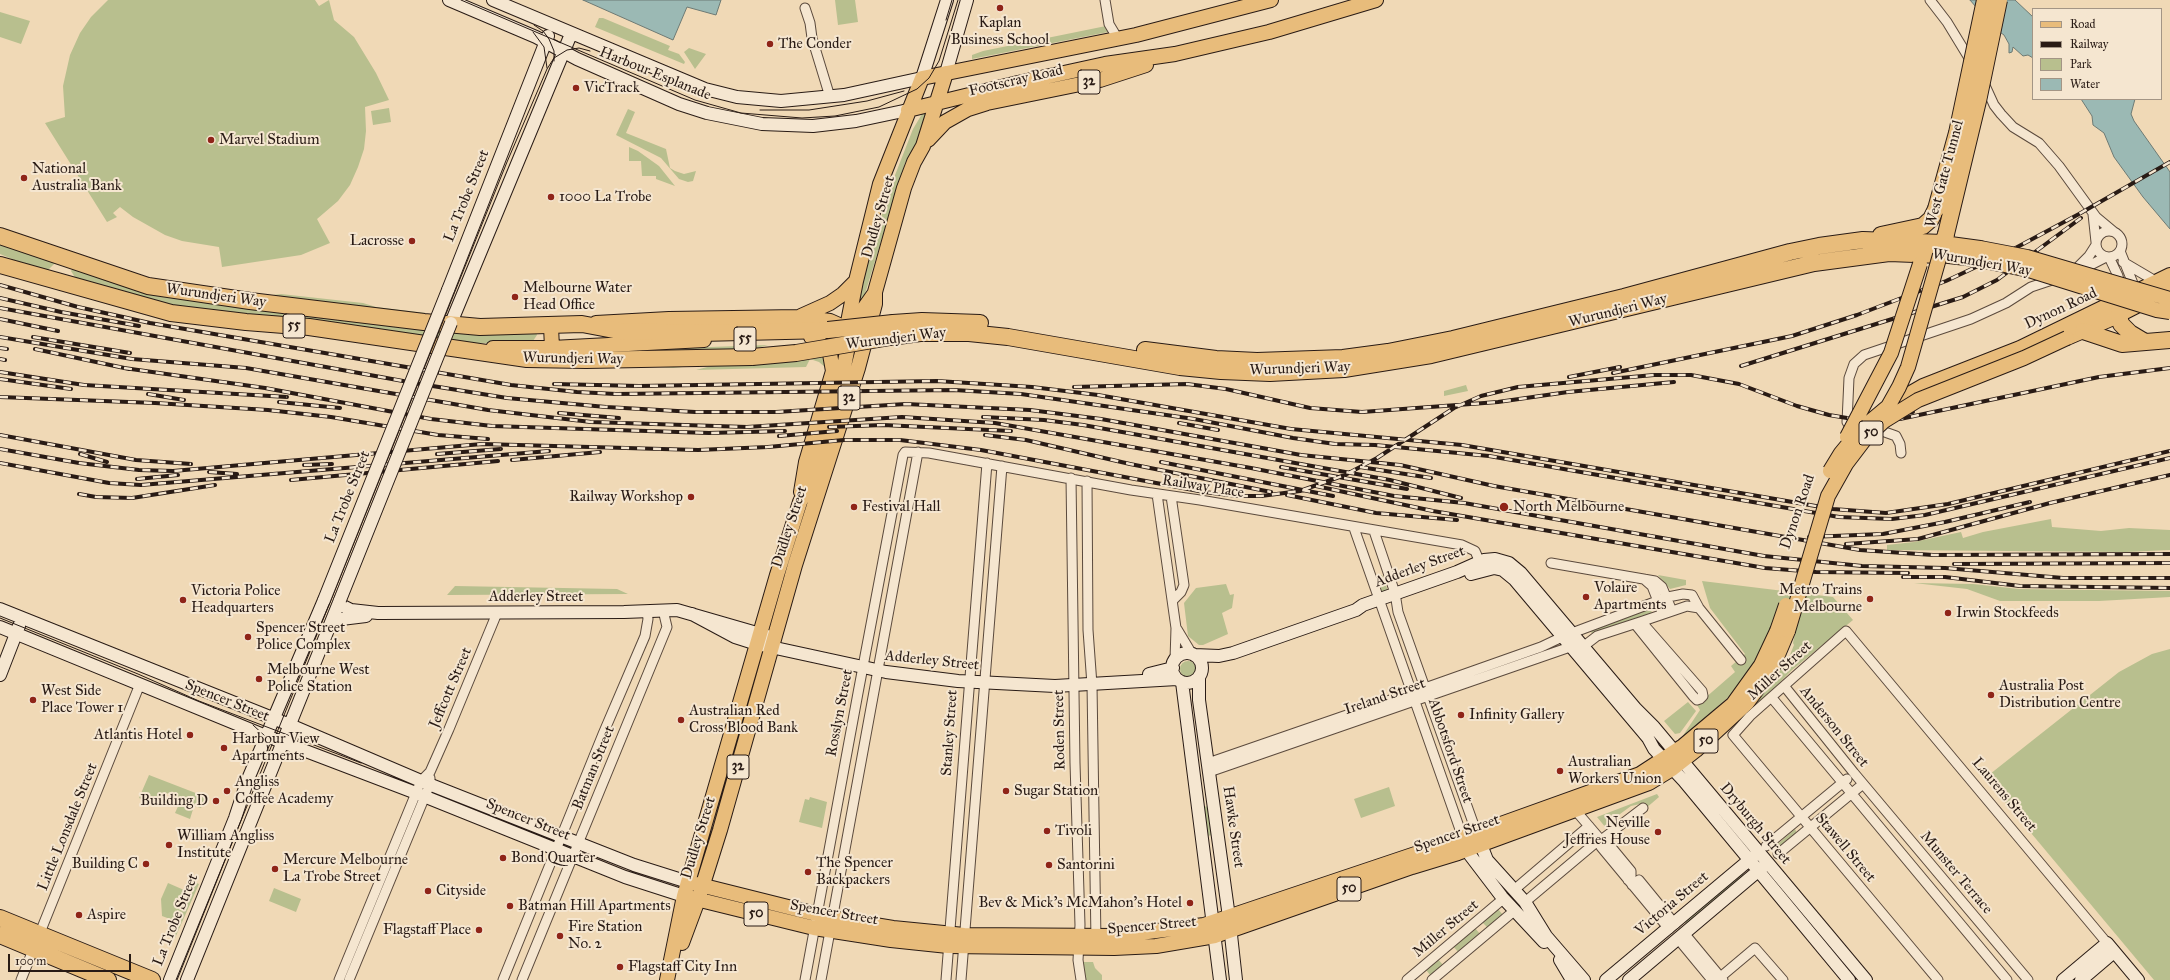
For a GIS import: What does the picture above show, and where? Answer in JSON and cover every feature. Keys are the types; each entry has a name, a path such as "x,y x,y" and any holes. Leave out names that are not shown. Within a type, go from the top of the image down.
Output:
{"highway":[{"name":"West Gate Tunnel","path":"1925,248 1956,133 1985,0"},
{"name":"West Gate Tunnel","path":"1942,249 1978,101 1998,0"},
{"path":"1854,241 1923,226 1931,219 1936,209"},
{"name":"Wurundjeri Way","path":"0,236 71,259 117,277 148,286 242,300 461,326 551,326 582,324 605,329 650,332 788,332 828,330 922,321 949,321 1002,326 1178,355 1257,361 1343,358 1453,339 1624,297 1790,252 1854,241 1942,249"},
{"name":"Wurundjeri Way","path":"0,265 55,279 171,313 246,322 309,327 416,341 434,347 527,359 623,360 752,357 796,353 890,337 948,332 1008,337 1180,367 1221,371 1270,373 1344,369 1431,355 1814,263 1925,248"},
{"path":"55,279 71,259"},
{"path":"2120,307 2124,327 2145,342"},
{"path":"2083,331 2122,344 2137,344 2170,340"},
{"path":"0,918 36,943 108,980"},
{"path":"0,936 36,943 152,980"}],"main road":[{"name":"Footscray Road","path":"922,78 1118,39 1271,0"},
{"name":"Footscray Road","path":"908,110 1105,64 1175,54 1269,32 1376,0"},
{"name":"Footscray Road","path":"923,146 945,122 968,109 1116,76 1175,54"},
{"name":"Dudley Street","path":"667,980 691,898 702,886 773,643 794,565 833,451 862,353 875,304 875,292 905,185 914,162 923,146 946,73"},
{"name":"32","path":"908,110 922,78"},
{"name":"Dudley Street","path":"691,898 688,882 758,639 800,502 813,475 824,444 844,367 847,327 856,281 883,173 908,110"},
{"name":"West Gate Tunnel","path":"1829,473 1891,353 1925,248"},
{"name":"Wurundjeri Way","path":"1942,249 2027,257 2170,299"},
{"name":"Wurundjeri Way","path":"1942,249 2029,270 2157,310 2170,312"},
{"name":"West Gate Tunnel","path":"1865,439 1890,405 1904,377 1942,249"},
{"name":"Dynon Road","path":"2138,298 2157,282 2170,276"},
{"path":"798,317 830,303 856,281"},
{"name":"Dynon Road","path":"1783,631 1792,589 1810,521 1829,473 1841,453 1860,430 1890,405 1923,386 2065,333 2138,298 2170,289"},
{"path":"862,353 854,335 847,327 855,321 875,292"},
{"name":"Dynon Road","path":"1673,760 1742,693 1783,631 1828,496 1846,464 1865,439 1884,421 1924,397 2024,358 2065,333 2083,331 2120,307"},
{"name":"Wurundjeri Way","path":"582,324 669,319 798,317"},
{"name":"55","path":"798,317 830,320 847,327"},
{"path":"551,326 552,348"},
{"name":"Wurundjeri Way","path":"416,341 474,348 552,348 811,336 831,334 847,327"},
{"path":"800,502 805,468 833,371 830,354 824,346 811,336"},
{"name":"Spencer Street","path":"1532,820 1576,811 1645,785 1673,760"},
{"name":"Spencer Street","path":"691,898 814,928 831,924 892,934 1015,948 1079,942 1096,942 1154,932 1214,929 1532,820 1673,760"},
{"name":"Spencer Street","path":"688,882 817,914 831,924"},
{"path":"746,912 749,896"},
{"path":"1014,934 1015,948"},
{"name":"Spencer Street","path":"964,941 1014,934 1079,942"}],"street":[{"name":"Harbour Esplanade","path":"449,0 546,42 563,52 688,107 743,121 782,126 825,125 856,121 908,110"},
{"name":"Harbour Esplanade","path":"493,0 698,87 722,94 750,99 780,101 830,97 922,78"},
{"path":"922,78 947,0"},
{"path":"946,73 967,0"},
{"path":"1105,0 1109,24 1118,39"},
{"path":"1850,427 1846,422 1849,378 1854,364 1864,355 1971,319 2006,303 2031,287 2066,275 2107,257 2115,256 2120,251 2122,242 2120,236 2093,214 2060,166 2043,148 2013,127 2001,114 1991,99 1977,70 1947,22 1930,0"},
{"path":"805,8 810,23 812,38 830,97"},
{"name":"La Trobe Street","path":"170,980 267,736 324,600 448,290 552,25"},
{"name":"La Trobe Street","path":"187,980 282,742 333,620 462,293 571,34"},
{"path":"2093,214 2098,252 2107,257 2118,276 2120,307"},
{"path":"2066,275 2084,262 2102,232 2108,230 2114,232"},
{"path":"2120,251 2138,298 2146,312 2156,316 2170,318"},
{"path":"2124,262 2157,282"},
{"path":"1882,431 1896,436 1900,444 1901,453"},
{"name":"Railway Place","path":"905,452 918,452 1002,466 1354,528 1467,546 1475,551 1482,566"},
{"name":"Rosslyn Street","path":"805,980 903,455 905,452"},
{"name":"Rosslyn Street","path":"821,980 918,452"},
{"name":"Stanley Street","path":"946,980 968,678 987,464"},
{"name":"Stanley Street","path":"961,980 1002,466"},
{"name":"Roden Street","path":"1071,478 1074,628 1073,682 1081,980"},
{"path":"1087,481 1088,630 1091,682 1096,942"},
{"name":"Hawke Street","path":"1157,494 1173,600 1176,628 1177,672 1194,773 1220,980"},
{"path":"1171,496 1184,583 1182,591 1173,600"},
{"name":"Abbotsford Street","path":"1354,528 1415,697 1472,841"},
{"name":"Abbotsford Street","path":"1374,531 1396,596 1398,612 1426,692 1472,841 1472,859 1514,890 1525,902 1572,980"},
{"path":"1550,563 1644,579 1658,583 1668,598 1672,611"},
{"name":"Adderley Street","path":"1193,655 1219,656 1356,610 1365,610 1380,602 1482,566 1497,564"},
{"name":"Dryburgh Street","path":"1497,564 1511,575 1543,607 1567,635 1584,646 1615,692"},
{"path":"1644,579 1652,586 1663,614"},
{"name":"Ireland Street","path":"1209,767 1415,697 1542,647 1567,635 1658,601 1683,594 1692,595 1699,608"},
{"name":"Adderley Street","path":"340,602 351,610 378,613 681,611 692,614 736,638 758,639 864,665 985,680 1027,679 1091,682 1137,680 1177,672"},
{"path":"1584,646 1597,636 1687,606 1699,608 1741,660"},
{"name":"Batman Street","path":"522,980 667,626 663,610"},
{"path":"1,632 5,611"},
{"name":"Spencer Street","path":"5,611 427,779 529,823 645,869 688,882"},
{"name":"Batman Street","path":"503,980 646,632 648,619 647,611"},
{"name":"Adderley Street","path":"333,620 378,613"},
{"name":"Jeffcott Street","path":"339,980 461,703 498,613"},
{"path":"0,675 22,617"},
{"path":"1639,622 1646,627 1702,692 1703,696 1700,699 1697,700 1639,622"},
{"name":"Hawke Street","path":"1176,628 1193,655"},
{"name":"Miller Street","path":"1734,733 1846,631"},
{"name":"Laurens Street","path":"1846,631 2138,980"},
{"name":"Spencer Street","path":"1,632 16,634 282,742 420,794 640,883 691,898"},
{"name":"Dryburgh Street","path":"1567,635 1570,647 1615,692 1643,724 1673,760 1749,861 1849,980"},
{"name":"Ireland Street","path":"1426,692 1570,647"},
{"path":"1184,654 1193,655 1200,661 1200,674 1191,683 1177,672 1184,654"},
{"name":"Adderley Street","path":"1200,674 1215,662 1219,656"},
{"path":"140,684 147,667"},
{"name":"Hawke Street","path":"1200,674 1199,700 1230,924 1236,980"},
{"name":"Little Lonsdale Street","path":"21,980 140,684"},
{"name":"Anderson Street","path":"1785,687 1862,784"},
{"name":"Anderson Street","path":"1772,698 1851,793"},
{"path":"1791,720 1803,710"},
{"name":"Stawell Street","path":"1734,733 1735,738 1938,980"},
{"path":"593,759 610,766"},
{"name":"Dryburgh Street","path":"1673,760 1762,849 1767,863 1866,980"},
{"path":"1194,773 1209,767"},
{"name":"Victoria Street","path":"1606,980 1854,774"},
{"path":"1778,854 1862,784"},
{"name":"Munster Terrace","path":"1862,784 2028,980"},
{"path":"580,793 596,800"},
{"name":"Munster Terrace","path":"1851,793 2007,980"},
{"name":"Jeffcott Street","path":"348,980 420,794"},
{"path":"1864,809 1876,799"},
{"path":"1525,902 1600,839 1643,808"},
{"path":"1576,811 1600,839 1607,842 1631,871 1633,882 1718,979 1756,948 1783,980"},
{"path":"570,819 585,825"},
{"path":"524,837 529,823"},
{"path":"1514,890 1589,826"},
{"path":"1900,852 1912,842"},
{"name":"Victoria Street","path":"1629,980 1767,863"},
{"path":"1206,868 1222,866"},
{"path":"640,883 645,869"},
{"name":"Abbotsford Street","path":"1494,876 1503,899 1514,912 1554,949 1584,980"},
{"name":"Miller Street","path":"1407,980 1503,899"},
{"name":"Miller Street","path":"1432,980 1514,912"},
{"path":"1080,917 1096,916"},
{"path":"528,919 544,925"},
{"path":"1819,944 1829,936"},
{"path":"2062,980 2111,948"},
{"path":"2081,980 2111,948"},
{"path":"514,954 530,960"},
{"path":"1634,957 1643,968"}],"green space":[{"name":"Marvel Stadium","path":"108,0 315,0 319,6 329,0 334,20 354,37 376,73 389,100 365,107 366,131 364,149 358,167 350,185 338,201 317,219 330,243 301,255 222,267 219,247 182,241 165,235 133,217 120,207 113,213 117,217 107,222 45,123 65,117 63,86 70,55 80,33 91,17"},
{"path":"835,0 855,0 858,22 838,25"},
{"path":"0,12 30,21 21,44 0,37"},
{"path":"599,18 603,18 670,46 668,50 679,54 685,62 684,64 595,27"},
{"path":"1106,26 1108,32 972,59 972,55 983,51"},
{"path":"689,48 706,54 695,69 684,52"},
{"path":"389,108 391,122 373,125 371,111"},
{"path":"628,109 635,112 626,133 666,149 670,168 684,174 696,171 693,181 688,182 679,179 661,158 616,135"},
{"path":"925,112 927,119 923,134 905,163 864,297 858,304 864,269 890,188 913,129 922,114"},
{"path":"629,147 638,151 659,166 675,186 656,179 656,176 642,176 641,161 629,161"},
{"path":"0,242 58,260 48,270 41,271 0,254"},
{"path":"74,266 142,288 536,332 537,335 533,341 525,344 474,343 172,306 76,279 71,271"},
{"path":"281,294 363,303 376,307 426,313 425,318 264,296"},
{"path":"801,344 821,353 826,368 819,362 810,359 806,367 696,370 789,345"},
{"path":"768,345 693,366 673,368 659,367 593,351"},
{"path":"1466,385 1468,391 1444,396 1444,391"},
{"path":"2051,519 2052,527 2101,531 2129,528 2170,530 2170,550 2126,552 1887,550 1887,545 1914,542 1961,532 1963,538 1983,532"},
{"path":"1382,575 1388,591 1382,593 1376,577"},
{"path":"1658,575 1686,580 1686,585 1670,589"},
{"path":"1702,581 1833,597 1853,620 1792,670 1752,711 1750,709 1775,673 1787,662 1794,645 1795,633 1770,631 1752,666 1734,692 1680,740 1700,710 1697,705 1735,672 1731,666 1745,654 1710,608"},
{"path":"1914,583 1973,584 2019,589 2170,591 2170,597 2099,601 2000,601 1967,589"},
{"path":"1226,584 1230,595 1234,594 1232,608 1222,613 1228,634 1203,645 1199,645 1188,636 1184,603 1196,588"},
{"path":"455,586 617,589 628,594 447,595"},
{"path":"1650,607 1652,613 1593,634 1590,631"},
{"path":"2170,649 2170,980 2154,980 1985,778 2119,672 2152,654"},
{"path":"1185,661 1191,661 1196,666 1194,675 1191,677 1185,677 1180,672 1180,666"},
{"path":"1688,702 1696,711 1680,733 1675,734 1664,721"},
{"path":"149,775 206,797 201,808 194,806 190,819 175,813 181,800 175,795 165,793 155,804 139,798"},
{"path":"1389,787 1395,806 1361,818 1354,799"},
{"path":"1657,794 1659,797 1645,809 1640,804 1631,806 1616,817 1617,821 1606,828 1597,817"},
{"path":"810,797 827,802 822,828 799,822 805,799 809,800"},
{"path":"1209,806 1213,835 1207,836 1203,807"},
{"path":"1795,829 1797,833 1774,852 1772,849"},
{"path":"1742,873 1745,877 1687,925 1685,922"},
{"path":"188,880 199,884 175,938 169,927 170,919 162,916 161,899 168,883 184,890"},
{"path":"274,888 301,899 296,912 269,901"},
{"path":"1498,909 1503,915 1488,928 1482,922"},
{"path":"1475,928 1480,934 1459,953 1453,946"},
{"path":"1438,959 1443,965 1431,976 1426,970"},
{"path":"1083,962 1093,962 1095,968 1102,975 1102,980 1084,980"}],"water":[{"path":"583,0 721,0 716,15 687,7 673,40"},
{"path":"1970,0 2015,0 2032,16 2032,57 2028,55 2023,56 2013,47 2012,52 2009,53 2009,44 2004,35 1994,28"},
{"path":"2082,100 2135,100 2131,114 2134,121 2170,172 2170,229 2143,197 2114,157 2104,133 2093,125 2092,116"}],"tram line":[{"path":"461,0 695,100 741,113 802,118 835,116 879,107 917,89 929,78 939,61 958,0"},
{"path":"946,20 952,0"},
{"path":"534,25 543,31 549,39 554,51 554,61"},
{"path":"533,32 544,47 547,68"},
{"path":"176,980 507,162 547,69 554,58 567,50 579,48 590,51"},
{"path":"760,110 809,110 867,101 904,91"},
{"path":"0,618 138,674 199,701 361,763"},
{"path":"253,725 266,737 268,751"}],"railway":[{"path":"1613,373 1792,336 1857,315 1946,281 2008,252 2079,214 2170,162"},
{"path":"1741,366 1963,297 1997,280 2081,218"},
{"path":"0,285 78,307 150,323 511,385 577,392 616,394 954,390 1021,394 1194,419 1293,438 1335,444 1375,445 1489,456 1839,517 1892,519 1925,515 2170,458"},
{"path":"0,298 61,312 139,326"},
{"path":"0,308 414,383 507,398 606,407 695,412 776,412 906,404 1030,410 1101,419 1301,455 1400,465 1494,486 1860,550 1933,555 2170,554"},
{"path":"0,319 58,331"},
{"path":"0,337 132,359 246,368 488,410 591,422 747,427 902,417 995,423 1251,468 1394,496 1464,503 1764,556 1862,566 1945,568 2063,578 2170,578"},
{"path":"33,337 130,353"},
{"path":"0,348 7,349"},
{"path":"35,349 129,369"},
{"path":"0,359 5,360"},
{"path":"1569,377 1620,367"},
{"path":"124,368 265,388 431,419 492,426 709,433 785,431"},
{"path":"0,449 79,463 139,470 173,471 482,444 698,450 768,447 844,440 900,440 981,450 1204,492 1238,496 1261,496 1300,491 1345,475 1377,458 1454,408 1481,396 1518,387 1654,375 1691,375 1739,384 1797,406 1829,415 1847,418 1900,419 2099,377 2170,368"},
{"path":"0,372 84,385 287,397"},
{"path":"0,379 71,389"},
{"path":"554,384 639,386 937,381 1032,387 1098,395 1291,429 1462,445 1833,509 1886,513 1948,504 2170,451"},
{"path":"1074,387 1187,384 1226,389 1310,408 1362,412 1498,402 1568,392 1674,382"},
{"path":"148,394 184,400"},
{"path":"0,397 155,403 268,410 331,417 438,435 488,439"},
{"path":"279,402 340,408"},
{"path":"1885,414 1913,412"},
{"path":"559,413 619,418"},
{"path":"983,417 1044,420 1083,425 1390,480 1461,498"},
{"path":"1179,423 1218,430"},
{"path":"829,427 883,425 1011,431"},
{"path":"779,436 837,431"},
{"path":"0,435 136,460 191,464"},
{"path":"985,435 1026,440 1130,464 1271,492"},
{"path":"437,454 501,449"},
{"path":"0,463 109,483 141,485 549,451"},
{"path":"512,460 600,452"},
{"path":"80,454 107,462"},
{"path":"291,480 498,461"},
{"path":"1161,462 1333,496"},
{"path":"304,465 332,464"},
{"path":"1281,467 1407,489"},
{"path":"1360,467 1431,478"},
{"path":"209,472 237,474"},
{"path":"137,479 178,475"},
{"path":"1846,544 1918,539 2050,503 2170,475"},
{"path":"79,494 96,497 132,498 215,485"},
{"path":"1316,486 1433,511 1765,568 1816,572 1908,573"},
{"path":"1287,495 1376,513 1457,520"},
{"path":"1809,537 1883,534 1945,522 2030,502"},
{"path":"1954,564 2170,563"},
{"path":"1903,577 1945,577 2020,586 2170,588"}],"place":[{"name":"Kaplan Business School","path":"1000,8"},
{"name":"The Conder","path":"770,44"},
{"name":"VicTrack","path":"576,88"},
{"name":"Marvel Stadium","path":"211,140"},
{"name":"National Australia Bank","path":"24,178"},
{"name":"1000 La Trobe","path":"551,197"},
{"name":"Lacrosse","path":"412,241"},
{"name":"Melbourne Water Head Office","path":"515,297"},
{"name":"Railway Workshop","path":"691,497"},
{"name":"Festival Hall","path":"854,507"},
{"name":"North Melbourne","path":"1504,507"},
{"name":"Volaire Apartments","path":"1586,597"},
{"name":"Metro Trains Melbourne","path":"1870,599"},
{"name":"Victoria Police Headquarters","path":"183,600"},
{"name":"Irwin Stockfeeds","path":"1948,613"},
{"name":"Spencer Street Police Complex","path":"248,637"},
{"name":"Melbourne West Police Station","path":"259,679"},
{"name":"Australia Post Distribution Centre","path":"1991,695"},
{"name":"West Side Place Tower 1","path":"33,700"},
{"name":"Infinity Gallery","path":"1461,715"},
{"name":"Australian Red Cross Blood Bank","path":"681,720"},
{"name":"Atlantis Hotel","path":"190,735"},
{"name":"Harbour View Apartments","path":"224,748"},
{"name":"Australian Workers Union","path":"1560,771"},
{"name":"Angliss Coffee Academy","path":"227,791"},
{"name":"Sugar Station","path":"1006,791"},
{"name":"Building D","path":"216,801"},
{"name":"Tivoli","path":"1047,831"},
{"name":"Neville Jeffries House","path":"1658,832"},
{"name":"William Angliss Institute","path":"169,845"},
{"name":"Bond Quarter","path":"503,858"},
{"name":"Building C","path":"146,864"},
{"name":"Santorini","path":"1049,865"},
{"name":"Mercure Melbourne La Trobe Street","path":"275,869"},
{"name":"The Spencer Backpackers","path":"808,872"},
{"name":"Cityside","path":"428,891"},
{"name":"Bev & Mick's McMahon's Hotel","path":"1190,903"},
{"name":"Batman Hill Apartments","path":"510,906"},
{"name":"Aspire","path":"79,915"},
{"name":"Flagstaff Place","path":"479,930"},
{"name":"Fire Station No. 2","path":"560,936"},
{"name":"Flagstaff City Inn","path":"620,967"}]}
